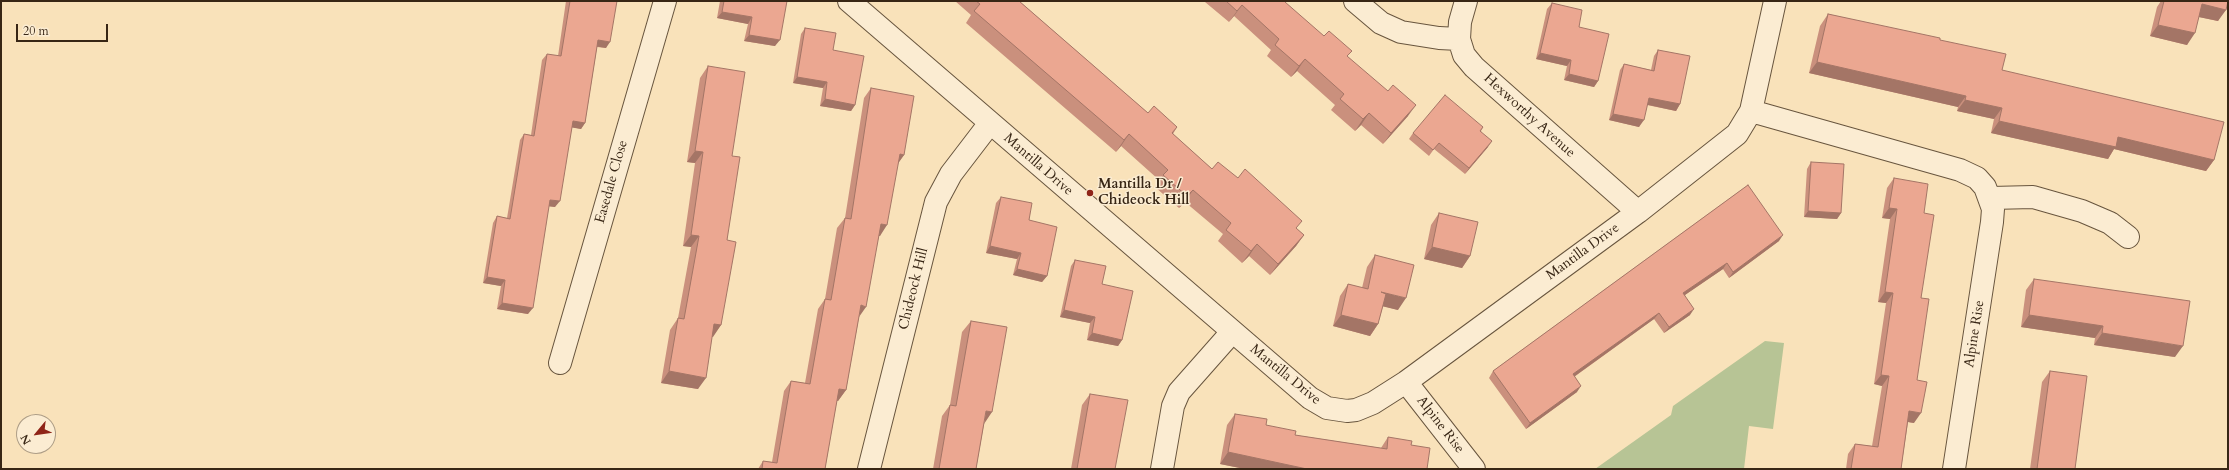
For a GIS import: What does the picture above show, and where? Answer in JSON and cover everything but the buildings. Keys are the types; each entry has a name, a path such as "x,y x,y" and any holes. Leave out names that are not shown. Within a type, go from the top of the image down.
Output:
{"street":[{"name":"Easedale Close","path":"560,363 665,1"},
{"name":"Mantilla Drive","path":"849,1 1310,398 1327,408 1347,411 1361,408 1381,399 1406,382 1638,212 1732,140 1743,127 1751,111 1775,1"},
{"path":"1355,1 1381,23 1401,32 1433,38 1459,39"},
{"name":"Hexworthy Avenue","path":"1466,1 1460,22 1459,39 1464,55 1474,66 1638,212"},
{"path":"1751,111 1960,170 1977,178 1991,198 2033,197 2082,211 2110,222 2128,237"},
{"name":"Chideock Hill","path":"869,469 936,202 951,174 990,123"},
{"name":"Alpine Rise","path":"1954,469 1992,222 1993,209 1991,198"},
{"path":"1162,469 1173,406 1178,392 1232,332"},
{"name":"Alpine Rise","path":"1406,382 1474,469"}],"green space":[{"path":"1765,341 1784,343 1773,429 1749,426 1744,469 1595,469 1671,415 1673,406"}],"place":[{"name":"Mantilla Dr / Chideock Hill","path":"1090,193"}]}
